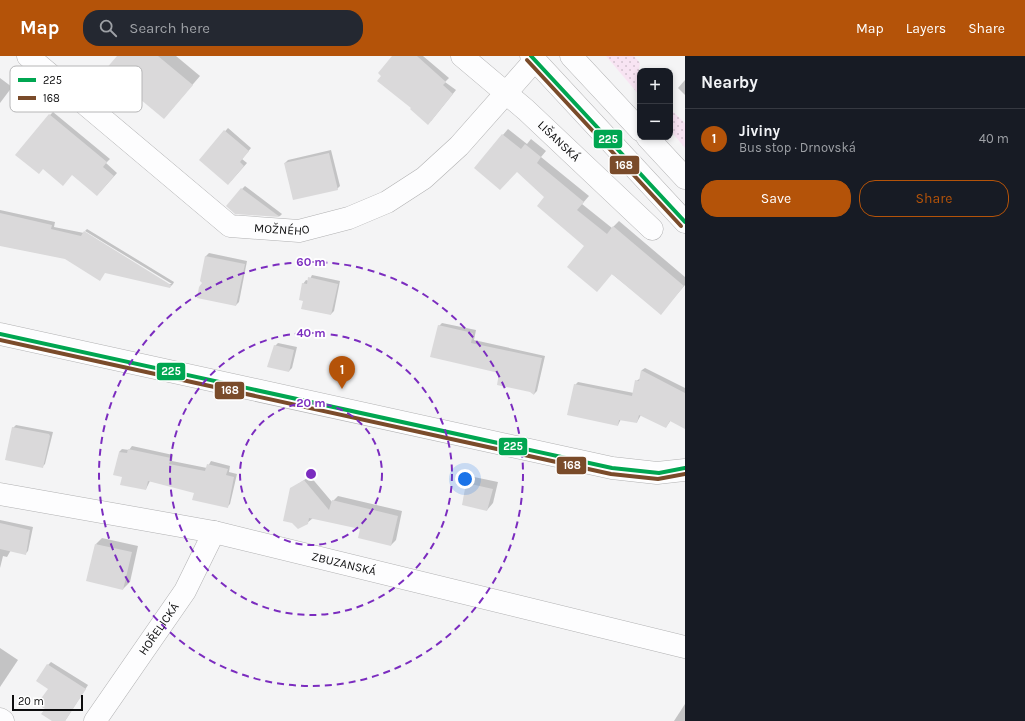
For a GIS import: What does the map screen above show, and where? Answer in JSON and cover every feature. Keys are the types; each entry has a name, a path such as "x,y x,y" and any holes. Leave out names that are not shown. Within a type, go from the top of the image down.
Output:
{"street":[{"name":"MOŽNÉHO","path":"28,56 40,66"},
{"name":"LIŠANSKÁ","path":"462,56 506,93 652,229"},
{"path":"571,56 637,127"},
{"name":"MOŽNÉHO","path":"95,112 230,226 299,231 349,218 381,204 424,178 459,146 506,93 533,58"},
{"path":"533,58 685,222"},
{"path":"650,140 685,178"},
{"path":"0,334 612,468 638,471 682,470"},
{"name":"ZBUZANSKÁ","path":"0,494 214,532 685,647"},
{"name":"HOŘELICKÁ","path":"94,721 185,591 214,532"}],"shaded area":[{"path":"606,56 634,56 640,63 639,68 637,68 637,92"},
{"path":"673,112 685,123 685,148 673,134"}],"building":[{"path":"117,56 158,56 193,85 164,119 142,101 142,66 108,66"},
{"path":"392,56 417,56 446,82 443,85 453,94 428,125 410,109 411,108 377,81 381,76 378,73"},
{"path":"49,114 107,162 103,167 114,176 97,196 72,175 63,186 43,169 39,174 15,155"},
{"path":"224,130 249,151 240,162 244,166 228,185 199,160"},
{"path":"502,134 521,149 525,144 541,157 537,163 584,202 577,210 607,234 613,226 684,286 661,315 612,274 597,292 567,267 584,246 537,206 544,197 517,172 500,190 474,168"},
{"path":"329,153 338,190 293,200 284,163"},
{"path":"241,188 280,217 235,214 226,206"},
{"path":"0,213 52,225 51,229 81,236 84,231 171,285 170,288 105,273 100,281 65,259 0,246"},
{"path":"205,256 245,264 236,306 197,298 199,287 202,283 200,281"},
{"path":"308,277 338,284 331,315 301,309 303,301 299,300 302,283 307,284"},
{"path":"438,325 473,333 471,343 542,358 534,395 530,392 497,385 499,373 430,357"},
{"path":"274,345 294,350 289,372 267,367"},
{"path":"641,370 685,393 685,429 670,421 666,428 639,415 637,423 619,420 618,426 567,415 574,384 632,396 635,380 639,381"},
{"path":"12,427 49,434 50,436 43,468 5,460"},
{"path":"128,449 171,458 169,464 205,471 207,464 228,469 226,475 234,477 228,508 192,500 194,493 148,481 146,490 120,485 122,477 113,475 119,452 127,453"},
{"path":"304,480 329,510 332,500 398,516 391,546 358,538 360,529 309,518 308,524 298,529 292,523 283,521 290,488"},
{"path":"466,483 493,489 487,511 462,505"},
{"path":"0,523 30,530 26,555 0,549"},
{"path":"95,544 132,552 123,590 86,581"},
{"path":"47,664 86,689 65,721 52,721 41,714 45,709 37,704 48,689 36,681"}],"transit line":[{"name":"225","path":"531,56 685,222"},
{"name":"168","path":"527,60 681,226"},
{"name":"225","path":"0,334 612,468 659,473 685,468"},
{"name":"168","path":"0,340 611,474 658,479 685,474"}],"place":[{"name":"Jiviny","path":"342,389"}]}
